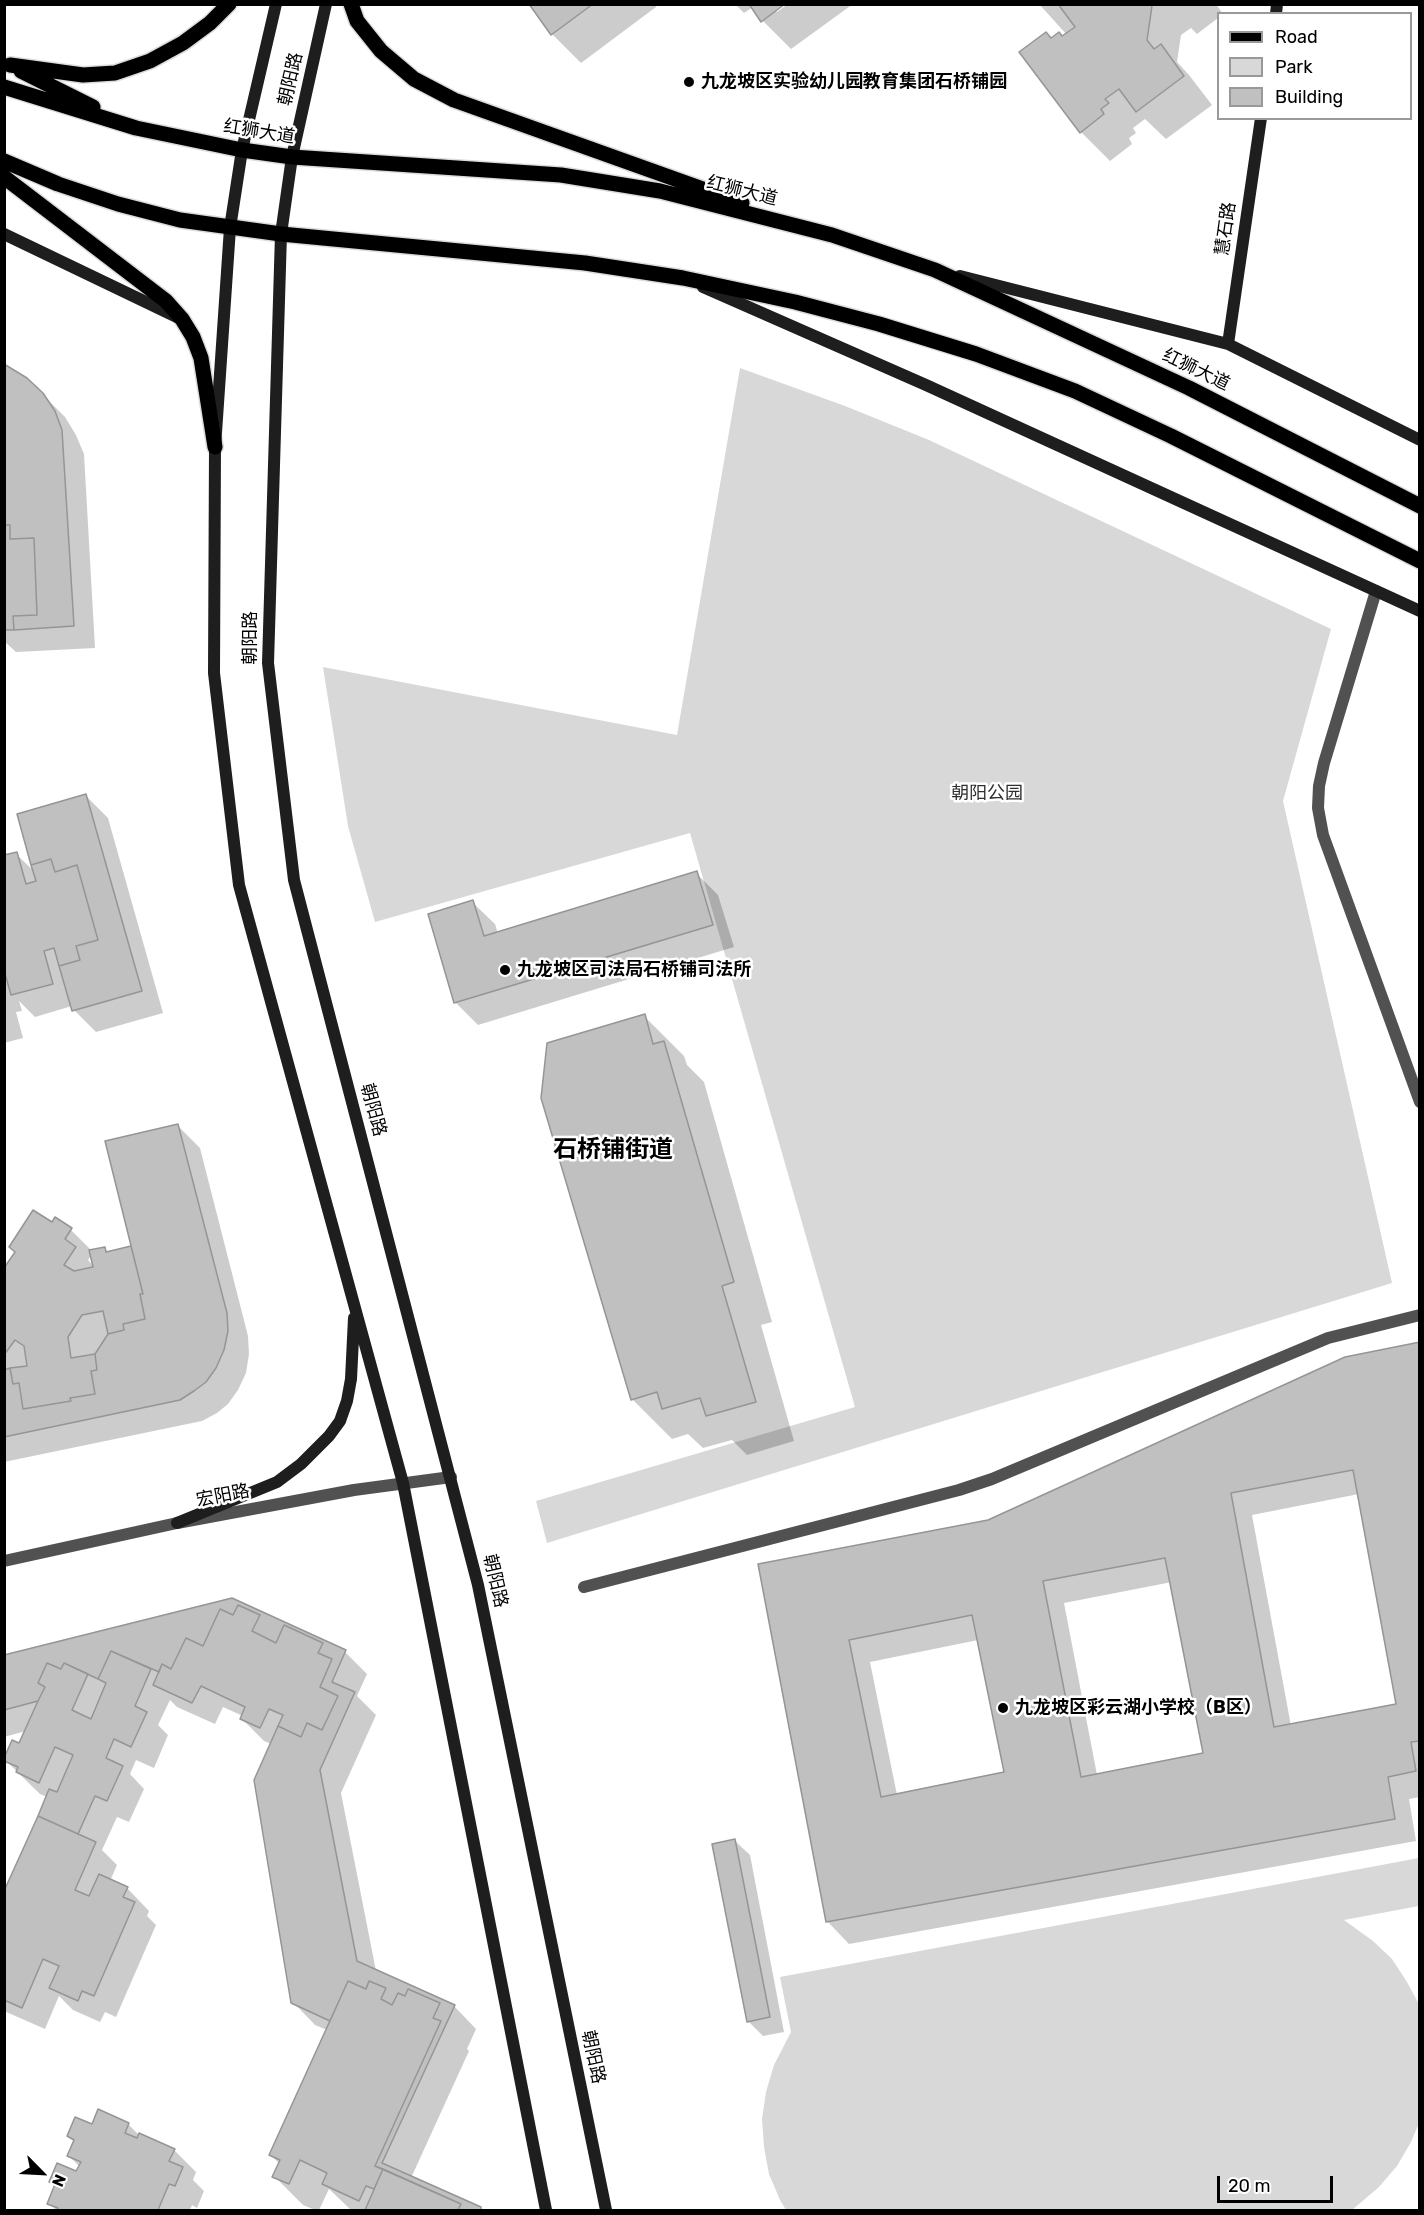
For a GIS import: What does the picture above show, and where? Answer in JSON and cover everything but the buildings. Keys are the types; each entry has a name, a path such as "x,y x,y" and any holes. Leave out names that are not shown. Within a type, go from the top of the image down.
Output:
{"main road":[{"path":"7,64 84,75 115,73 150,62 183,43 210,23 229,4"},
{"name":"朝阳路","path":"276,4 242,150 230,228 214,447 214,673 239,885 403,1483 546,2211"},
{"name":"朝阳路","path":"326,4 292,157 280,234 268,663 294,880 478,1585 606,2211"},
{"path":"351,4 357,21 381,51 414,79 454,100 832,235"},
{"path":"7,64 136,128"},
{"name":"红狮大道","path":"4,87 136,128 242,150 292,157 561,175 660,191 832,235 935,270 1190,388 1419,506"},
{"name":"慧石路","path":"1228,344 1261,120"},
{"path":"4,161 118,204 180,220 280,234 585,263 683,278 795,302 879,324 976,354 1075,391 1172,436 1419,561"},
{"path":"4,177 166,302 182,319 193,337 201,358 214,447"},
{"path":"4,234 182,319"},
{"path":"935,270 1228,344 1419,440"},
{"path":"683,278 936,390 1419,611"},
{"path":"177,1523 277,1482 301,1464 328,1436 340,1421 347,1401 351,1379 354,1305"}],"street":[{"path":"1376,591 1324,763 1319,786 1318,808 1323,835 1419,1102"},
{"path":"584,1587 959,1490 992,1479 1328,1338 1419,1315"},
{"name":"宏阳路","path":"4,1561 177,1523 403,1483 451,1477"}],"green space":[{"name":"朝阳公园","path":"740,368 845,406 929,440 1331,629 1283,801 1392,1283 547,1543 536,1501 855,1407 690,833 375,922 348,826 323,667 677,735"},
{"path":"1419,1858 1419,1906 1344,1920 1373,1941 1392,1959 1420,2006 1419,2123 1397,2166 1379,2187 1352,2210 786,2210 780,2200 769,2174 762,2119 766,2092 774,2065 791,2032 780,1977"}],"place":[{"name":"九龙坡区实验幼儿园教育集团石桥铺园","path":"689,82"},
{"name":"九龙坡区司法局石桥铺司法所","path":"505,970"},
{"name":"九龙坡区彩云湖小学校（B区）","path":"1003,1708"}],"district":[{"name":"石桥铺街道","path":"613,1150"}]}
